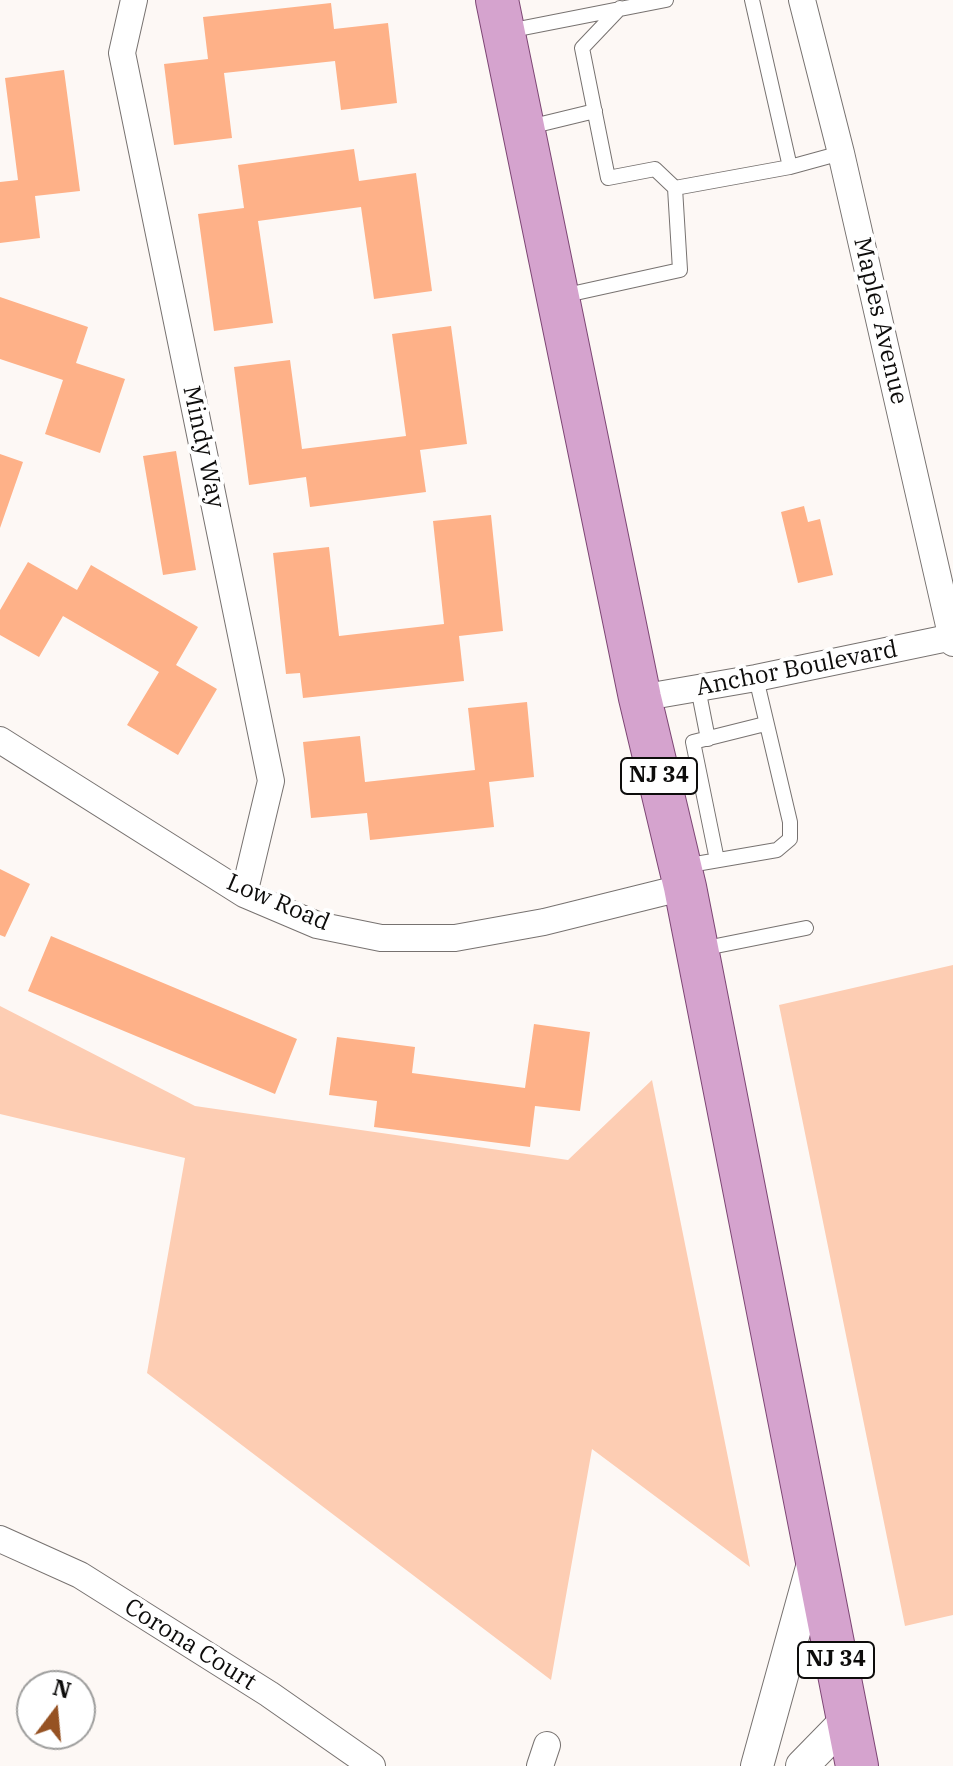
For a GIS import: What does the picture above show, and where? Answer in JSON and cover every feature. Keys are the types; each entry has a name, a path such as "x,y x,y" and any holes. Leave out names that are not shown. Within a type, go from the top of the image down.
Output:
{"main road":[{"name":"NJ 34","path":"501,16 640,698 694,871 697,950 857,1766"}],"street":[{"name":"Mindy Way","path":"134,0 122,53 271,781 244,894"},
{"name":"Maples Avenue","path":"802,0 841,153 953,639"},
{"name":"Anchor Boulevard","path":"640,698 953,639"},
{"name":"Low Road","path":"0,740 244,894 317,925 381,938 455,938 544,922 694,871"},
{"name":"Corona Court","path":"0,1539 80,1575 269,1694 372,1766"},
{"path":"757,1766 816,1553"},
{"path":"802,1766 848,1719"}],"lane":[{"path":"501,16 620,8 666,0"},
{"path":"752,0 790,167"},
{"path":"557,297 680,270 675,188 655,169 608,178 582,48 620,8"},
{"path":"524,128 595,111"},
{"path":"675,188 790,167 841,153"},
{"path":"756,678 790,822 790,839 777,850 694,871 693,742 765,724"},
{"path":"698,688 708,739"},
{"path":"697,950 806,928"}],"shaded area":[{"path":"953,965 953,1615 905,1626 779,1005"},
{"path":"0,1006 195,1106 568,1160 652,1080 750,1567 592,1449 551,1680 147,1373 185,1158 0,1114"}],"building":[{"path":"331,3 334,29 388,23 397,103 341,110 335,61 224,73 232,138 174,145 164,64 208,59 203,17"},
{"path":"64,70 80,191 35,196 40,238 0,243 0,182 18,180 5,78"},
{"path":"354,149 359,181 416,173 432,291 374,299 361,207 258,221 273,323 214,331 198,214 244,208 238,165"},
{"path":"0,297 88,327 76,363 125,379 100,453 45,434 63,380 0,359"},
{"path":"451,326 467,444 420,450 426,492 310,507 306,477 249,485 234,367 290,360 302,449 406,436 392,334"},
{"path":"176,451 196,570 163,575 143,456"},
{"path":"0,454 23,462 0,528"},
{"path":"804,506 808,522 820,519 833,575 798,583 781,512"},
{"path":"491,515 503,631 459,636 464,681 303,698 300,673 286,674 273,553 329,547 339,636 444,624 433,521"},
{"path":"28,562 77,590 91,565 198,627 176,665 217,689 178,755 127,725 159,672 63,616 39,657 0,635 0,610"},
{"path":"527,702 534,777 489,782 494,827 370,840 367,813 311,818 303,742 360,736 365,782 475,770 468,708"},
{"path":"0,869 30,884 5,937 0,935"},
{"path":"51,936 297,1039 275,1094 28,991"},
{"path":"534,1024 590,1032 580,1111 535,1106 530,1147 374,1127 377,1101 329,1095 337,1037 415,1047 412,1073 525,1088"}]}
